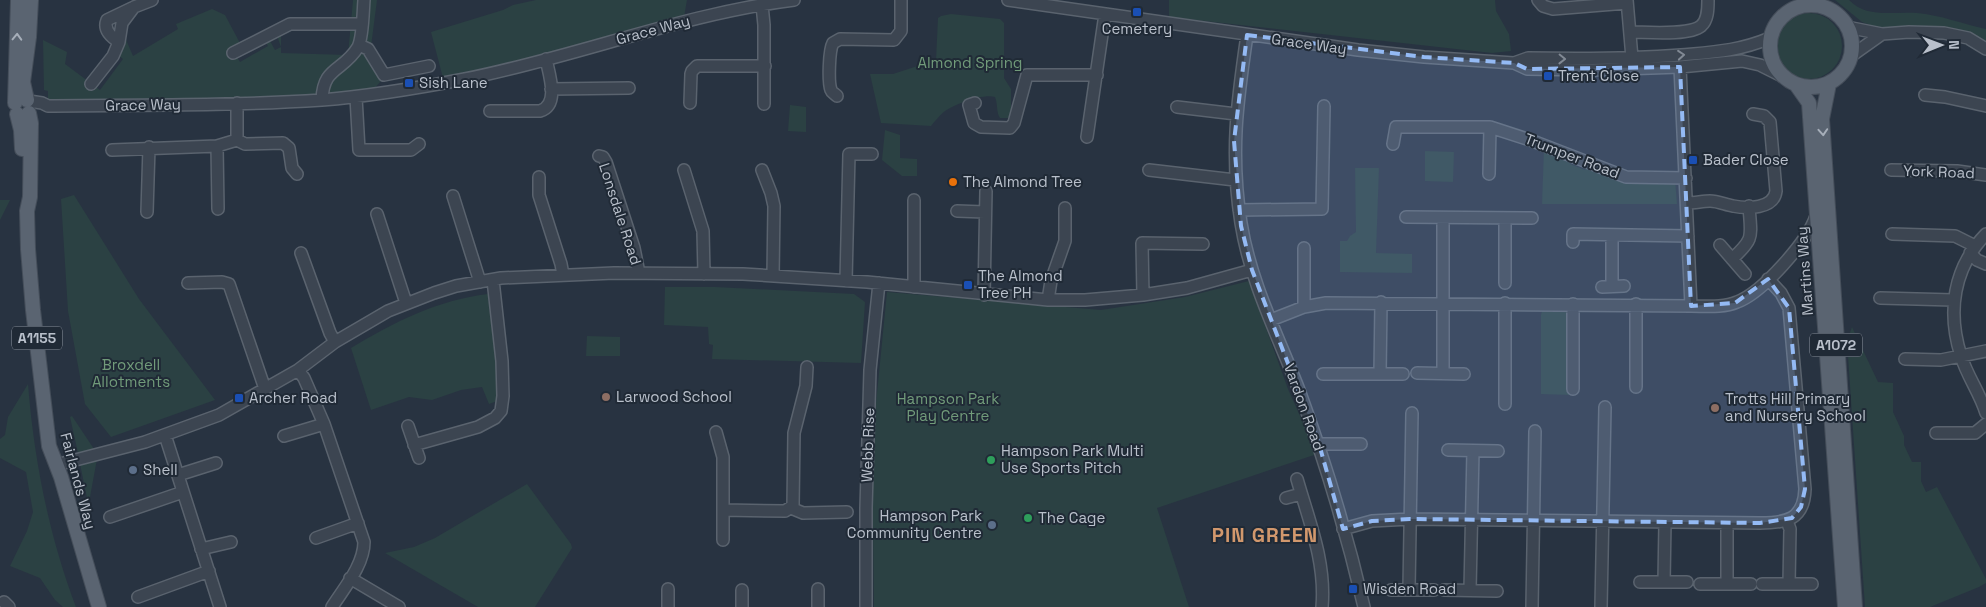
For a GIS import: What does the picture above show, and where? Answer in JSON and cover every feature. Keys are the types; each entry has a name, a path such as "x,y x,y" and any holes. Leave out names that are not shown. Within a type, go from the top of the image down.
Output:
{"main road":[{"name":"Fairlands Way","path":"18,0 25,105"},
{"name":"Fairlands Way","path":"31,0 23,82 25,105 31,123 30,198 27,211 33,310 49,446 98,607"},
{"path":"1780,75 1771,57 1770,38 1777,23 1789,6 1822,3 1833,11 1847,27 1852,46 1851,56 1843,72 1829,84 1808,88 1797,86"},
{"name":"Martins Way","path":"1780,75 1797,86 1809,104 1845,607"},
{"name":"Martins Way","path":"1829,84 1822,119 1855,607"}],"street":[{"path":"119,42 107,32 107,20 152,0"},
{"path":"322,100 323,86 328,76 346,63 359,44 364,0"},
{"name":"Grace Way","path":"25,105 42,110 48,106 322,100 392,92 468,78 700,18 794,0"},
{"path":"837,96 832,92 830,86 830,49 833,43 840,39 894,40 899,36 900,31 901,0"},
{"name":"Grace Way","path":"1008,0 1049,3 1247,36 1405,55 1514,62 1528,58 1632,58 1743,48 1770,38"},
{"path":"1538,0 1543,6 1553,9 1627,1 1632,58"},
{"path":"1630,32 1696,29 1705,20 1708,0"},
{"path":"762,5 765,66 764,104"},
{"path":"91,84 113,56 119,42 122,23 134,8"},
{"path":"1087,137 1106,14"},
{"path":"233,53 272,37 289,20 362,24"},
{"path":"1847,27 1882,34 1909,32 1944,33 1968,38 1986,49"},
{"path":"1851,56 1882,34"},
{"name":"Vardon Road","path":"1247,36 1236,114 1235,180 1241,226 1252,270 1319,444 1364,607"},
{"path":"359,44 368,49 384,75 429,66"},
{"path":"490,111 542,110 548,108 551,89 546,59"},
{"name":"Grace Way","path":"1514,62 1527,68 1627,69 1751,62 1780,75"},
{"path":"690,103 691,74 697,66 765,66"},
{"path":"1680,67 1692,306"},
{"path":"969,105 974,123 981,127 1010,128 1014,123 1027,75 1097,75"},
{"path":"551,89 628,88"},
{"path":"1925,95 1945,97 1986,106"},
{"path":"361,96 359,150 411,150 420,144"},
{"path":"237,103 237,140"},
{"path":"1239,210 1322,209 1324,106"},
{"path":"1177,107 1236,114"},
{"path":"1687,204 1712,201 1731,206 1748,206 1768,204 1774,198 1776,191 1770,122 1764,116 1753,114"},
{"name":"Trumper Road","path":"1393,144 1396,127 1490,128 1530,140 1626,177 1686,178"},
{"path":"1489,174 1490,128"},
{"path":"112,150 149,147 217,146 237,140 245,144 283,143 289,148 292,168 297,174"},
{"path":"217,146 218,209"},
{"path":"147,212 149,147"},
{"path":"846,281 849,154 872,154"},
{"name":"Lonsdale Road","path":"599,156 606,162 634,248 639,273"},
{"path":"684,170 703,231 704,274"},
{"path":"762,170 771,192 774,206 773,276"},
{"path":"1149,170 1235,180"},
{"name":"York Road","path":"1891,170 1957,171 1986,175"},
{"path":"539,177 539,195 563,275"},
{"path":"984,295 986,190"},
{"path":"453,196 480,282"},
{"path":"914,200 914,287"},
{"path":"1732,259 1749,241 1748,206"},
{"path":"1048,300 1051,281 1065,241 1065,208"},
{"path":"957,211 985,212"},
{"path":"377,214 406,303"},
{"path":"1271,320 1304,307 1326,303 1636,304 1692,306 1735,303 1752,294 1768,279 1800,244 1812,228 1817,214"},
{"path":"1406,217 1532,218"},
{"path":"1443,218 1443,373"},
{"path":"1505,218 1505,283"},
{"path":"1573,242 1573,234 1688,236"},
{"path":"1612,234 1607,286 1624,286"},
{"path":"1892,234 1955,236 1972,249 1977,260 1986,264"},
{"path":"1986,234 1972,249 1960,274 1953,300 1954,325 1961,357 1982,400 1986,413"},
{"path":"1143,295 1142,243 1203,244"},
{"path":"1800,244 1815,250 1820,258"},
{"path":"1720,246 1745,274"},
{"path":"1304,248 1304,307"},
{"path":"301,253 335,342"},
{"name":"Lonsdale Road","path":"56,465 145,442 219,415 298,370 335,342 367,322 406,303 441,290 480,282 563,275 639,273 773,276 879,283 1048,300 1099,300 1187,288 1252,270"},
{"path":"1343,529 1372,521 1410,520 1727,523 1779,523 1787,521 1796,515 1802,507 1805,489 1789,308 1781,292 1768,279"},
{"path":"414,446 478,427 496,418 501,411 503,396 502,361 493,280"},
{"path":"188,282 222,282 229,284 265,389"},
{"name":"Webb Rise","path":"866,607 870,379 879,283"},
{"path":"1880,298 1953,300"},
{"path":"1380,374 1381,302"},
{"path":"1505,304 1509,382 1505,404"},
{"path":"1573,389 1574,304"},
{"path":"1636,304 1636,387"},
{"path":"1912,362 1961,357 1986,351"},
{"path":"723,510 786,511 791,508 793,503 794,433 806,386 807,368"},
{"path":"298,370 304,378 324,424 364,542 364,550 332,607"},
{"path":"1417,373 1464,374"},
{"path":"1323,374 1403,374"},
{"path":"1601,607 1603,521 1610,433 1605,407"},
{"path":"1409,589 1412,413"},
{"path":"284,436 324,424"},
{"path":"1942,436 1975,433 1986,424"},
{"path":"408,426 419,458"},
{"path":"1532,607 1534,521 1539,451 1535,431"},
{"path":"716,432 723,453 722,540"},
{"path":"165,435 220,607"},
{"path":"1319,444 1361,444"},
{"path":"1448,450 1498,451"},
{"path":"1470,590 1473,451"},
{"path":"178,475 216,463"},
{"path":"1297,479 1313,527 1319,558 1322,607"},
{"path":"110,517 183,492"},
{"path":"1286,498 1301,494"},
{"path":"791,508 803,513 847,512"},
{"path":"1787,521 1790,529 1789,584"},
{"path":"1664,582 1665,522"},
{"path":"316,538 358,523"},
{"path":"1727,523 1727,583"},
{"path":"201,549 231,542"},
{"path":"138,597 208,571"},
{"path":"350,578 399,607"},
{"path":"1640,582 1687,582"},
{"path":"1700,584 1812,584"},
{"path":"668,589 668,607"},
{"path":"818,589 818,607"},
{"path":"742,590 742,607"},
{"path":"1391,590 1497,591"}],"highlighted area":[{"path":"1247,35 1424,57 1514,63 1527,69 1680,67 1691,306 1735,303 1768,279 1789,308 1805,489 1801,507 1792,518 1760,523 1410,519 1372,521 1343,529 1319,444 1252,270 1241,226 1234,141"}],"green space":[{"path":"353,0 377,0 369,62 381,81 374,89 252,98 89,101 48,101 48,91 44,90 43,40 67,52 65,64 100,90 123,59 118,55 124,35 133,56 178,29 176,24 212,9 225,15 241,45 236,55 240,62 268,46 265,40 270,41 275,50 281,47 281,53 348,55"},
{"path":"536,0 687,0 684,17 544,54 443,78 431,32 503,10 513,5"},
{"path":"1169,0 1495,0 1496,11 1509,34 1511,51 1492,53 1169,17"},
{"path":"1835,0 1849,0 1856,6 1872,12 1926,14 1986,29 1986,41 1964,34 1881,29 1862,22"},
{"path":"1809,13 1822,16 1832,23 1839,33 1842,46 1839,59 1832,69 1822,76 1809,79 1796,76 1786,69 1779,59 1776,46 1779,33 1786,23 1796,16"},
{"name":"Almond Spring","path":"951,14 1000,19 1004,23 1004,78 1011,89 1011,115 1008,118 1000,118 995,97 990,96 962,102 950,108 941,114 931,126 881,123 870,74 893,74 936,60 938,18"},
{"path":"281,31 281,47 277,36"},
{"path":"790,105 806,107 806,132 788,131"},
{"path":"885,130 900,135 900,158 917,159 917,176 902,176 882,160"},
{"path":"1544,148 1572,158 1570,164 1585,170 1587,165 1626,180 1675,179 1677,204 1542,204"},
{"path":"1425,151 1454,152 1453,182 1425,181"},
{"path":"1355,168 1379,168 1376,253 1412,254 1412,273 1340,272 1340,241 1347,241 1356,232"},
{"name":"Broxdell Allotments","path":"74,195 139,299 215,400 111,437 85,404 68,311 61,199"},
{"path":"0,200 10,200 0,220"},
{"name":"Hampson Park Play Centre","path":"1249,281 1288,389 1317,454 1157,508 1189,607 874,607 872,444 887,292 1101,310 1185,297"},
{"path":"665,287 715,287 854,294 865,302 861,363 712,359 713,345 709,344 708,327 664,325"},
{"path":"488,294 500,400 489,404 482,387 461,390 432,400 409,397 371,410 351,348 400,321 434,307 452,301"},
{"path":"1543,307 1565,307 1571,314 1570,395 1541,394 1541,315"},
{"path":"1852,327 1878,382 1893,383 1893,412 1904,436 1904,445 1912,462 1921,462 1921,481 1926,492 1937,487 1986,579 1986,583 1979,587 1930,607 1865,607 1847,341"},
{"path":"587,336 620,337 620,356 586,356"},
{"path":"28,384 34,441 44,497 58,553 76,607 63,607 55,600 40,578 10,566 27,531 33,512 26,472 0,458 0,439 5,435 8,417"},
{"path":"72,416 94,449 78,453 70,417"},
{"path":"97,459 90,497 87,498 80,464"},
{"path":"527,484 572,548 535,607 478,607 385,553 414,547 435,538"}],"place":[{"name":"Cemetery","path":"1137,12"},
{"name":"Trent Close","path":"1548,76"},
{"name":"Sish Lane","path":"409,83"},
{"name":"Bader Close","path":"1693,160"},
{"name":"The Almond Tree","path":"953,182"},
{"name":"The Almond Tree PH","path":"968,285"},
{"name":"Larwood School","path":"606,397"},
{"name":"Archer Road","path":"239,398"},
{"name":"Trotts Hill Primary and Nursery School","path":"1715,408"},
{"name":"Hampson Park Multi Use Sports Pitch","path":"991,460"},
{"name":"Shell","path":"133,470"},
{"name":"The Cage","path":"1028,518"},
{"name":"Hampson Park Community Centre","path":"992,525"},
{"name":"Wisden Road","path":"1353,589"}],"district":[{"name":"PIN GREEN","path":"1265,535"}]}
